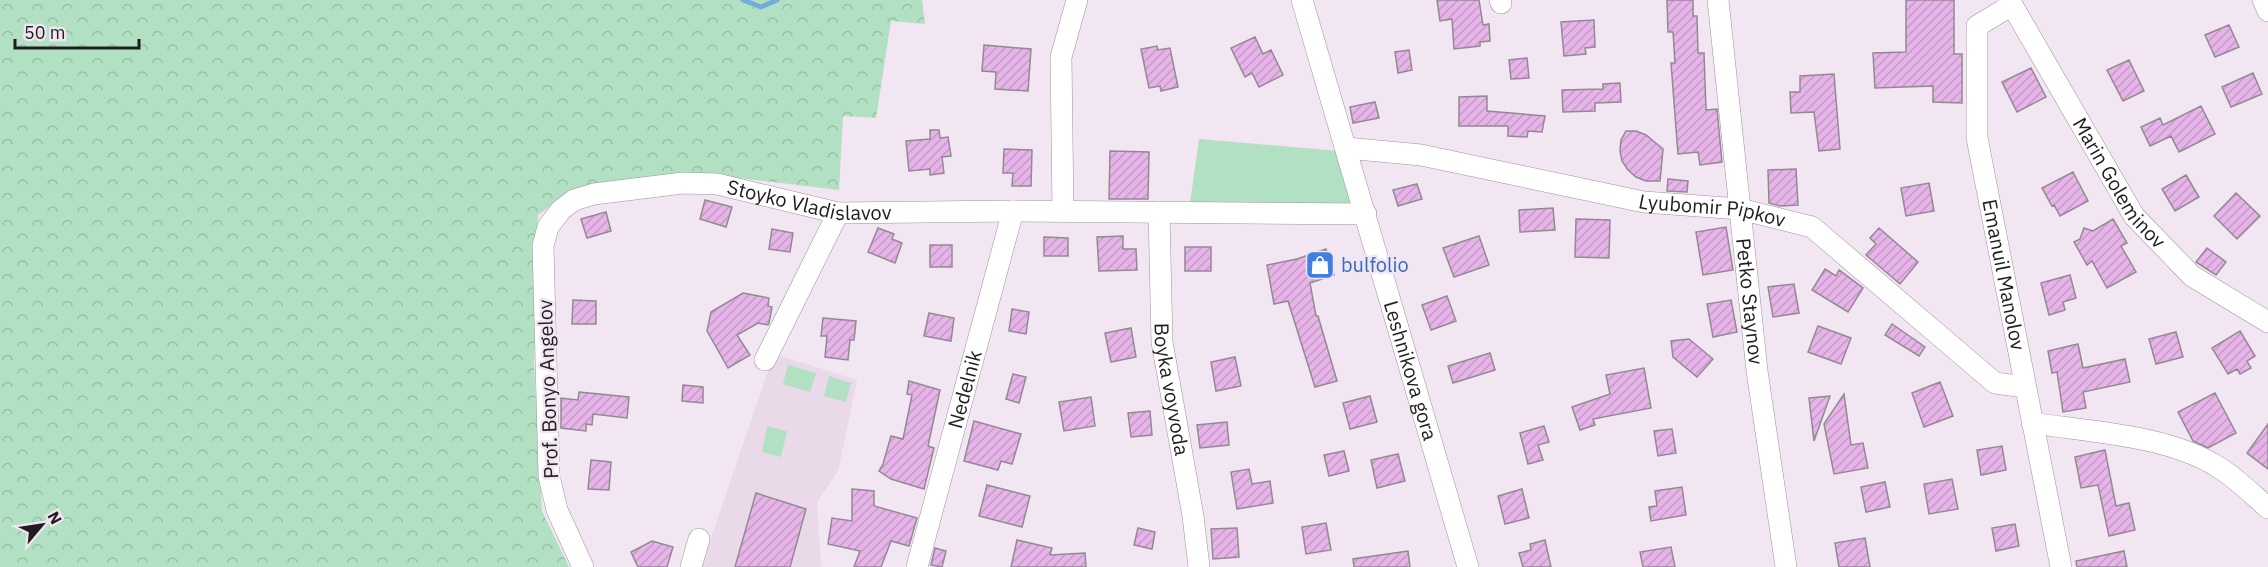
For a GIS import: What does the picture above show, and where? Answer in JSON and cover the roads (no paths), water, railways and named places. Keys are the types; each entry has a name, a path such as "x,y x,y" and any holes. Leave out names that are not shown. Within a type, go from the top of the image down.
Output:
{"street":[{"path":"1064,211 1061,57 1077,0"},
{"name":"Leshnikova gora","path":"1302,0 1468,567"},
{"name":"Petko Staynov","path":"1718,0 1757,371 1786,567"},
{"path":"2263,0 2268,11"},
{"name":"Marin Goleminov","path":"2011,3 2134,216 2192,276 2268,322"},
{"name":"Emanuil Manolov","path":"2011,3 1977,26 1977,138 2061,567"},
{"name":"Lyubomir Pipkov","path":"1346,148 1421,154 1644,202 1740,209 1812,226 1995,383 2025,387"},
{"name":"Stoyko Vladislavov","path":"561,210 574,201 594,194 683,183 717,184 838,213 1064,211 1366,214"},
{"name":"Prof. Bonyo Angelov","path":"561,210 548,227 543,246 549,476 557,510 583,567"},
{"name":"Nedelnik","path":"917,567 1013,211"},
{"name":"Boyka voyvoda","path":"1159,212 1162,342 1193,516 1199,567"},
{"path":"765,360 838,213"},
{"path":"2032,423 2130,438 2181,449 2218,467 2268,508"},
{"path":"691,567 699,538"}],"waterway":[{"path":"743,0 761,7 777,0"}],"place":[{"name":"bulfolio","path":"1320,265"}]}
